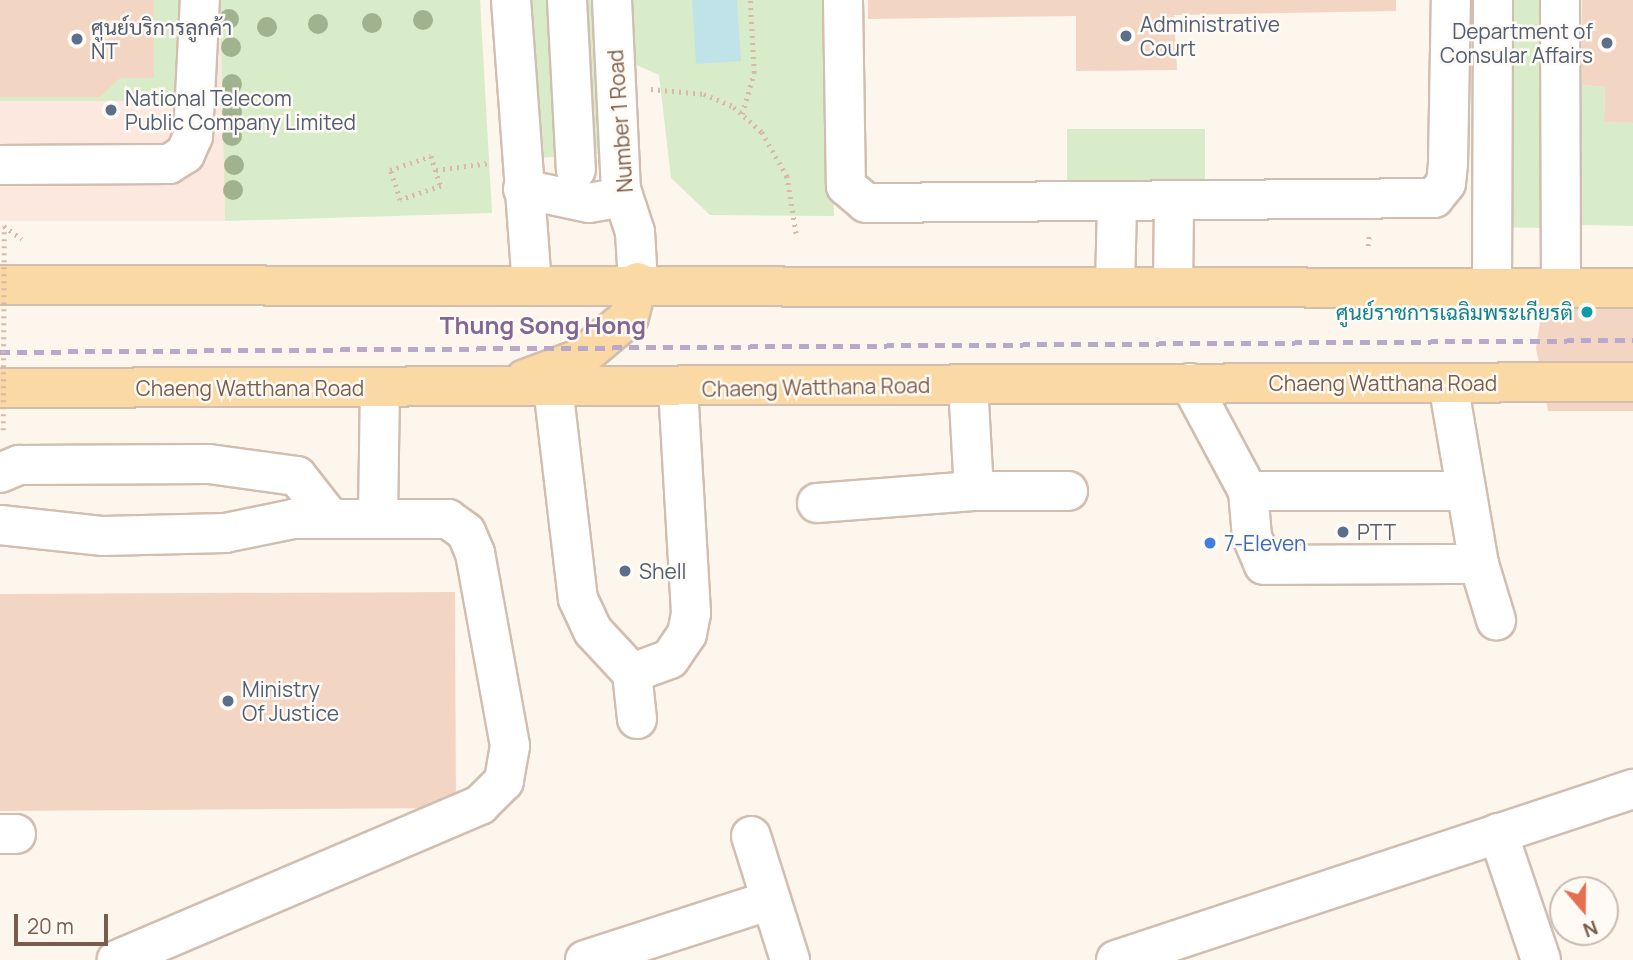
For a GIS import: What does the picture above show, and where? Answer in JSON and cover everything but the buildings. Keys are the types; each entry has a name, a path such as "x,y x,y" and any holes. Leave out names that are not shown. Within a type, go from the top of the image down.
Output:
{"main road":[{"path":"0,285 638,282 1115,287 1633,288"},
{"path":"505,387 579,359 629,317 638,282"},
{"name":"Chaeng Watthana Road","path":"0,388 678,389 968,384 1633,383"}],"street":[{"path":"0,165 169,164 185,154 193,136 200,0"},
{"path":"510,0 532,283"},
{"path":"567,0 576,170"},
{"name":"Number 1 Road","path":"612,0 621,189 635,232 638,282"},
{"path":"843,0 846,186 856,198 866,203 1174,203 1434,198 1447,183 1451,0"},
{"path":"1492,288 1493,0"},
{"path":"1560,0 1561,288"},
{"path":"523,189 589,204 611,199 621,189"},
{"path":"1115,287 1117,203"},
{"path":"1173,287 1174,203"},
{"path":"1190,383 1248,492 1252,537 1264,565 1479,564"},
{"path":"1448,383 1479,564 1496,620"},
{"path":"968,384 974,491"},
{"path":"554,387 578,599 593,631 632,673 637,719"},
{"path":"378,516 380,388"},
{"path":"632,673 670,660 687,634 691,613 678,389"},
{"path":"0,473 19,465 209,464 297,476 330,518"},
{"path":"817,503 974,491 1068,491"},
{"path":"1248,492 1465,491"},
{"path":"0,525 158,535 225,533 330,518 378,516 448,519 466,532 475,553 509,746 504,781 480,805 117,960"},
{"path":"1116,960 1633,789"},
{"path":"1498,833 1541,960"},
{"path":"751,836 790,960"},
{"path":"585,960 771,900"}],"path":[{"path":"743,114 754,73 750,0"},
{"path":"647,89 704,94 743,114 778,152 797,238"},
{"path":"431,156 436,170 441,186 400,200 390,170 431,156"},
{"path":"436,170 496,162"},
{"path":"3,430 4,226 22,239"},
{"path":"1368,236 1368,246"}],"shaded area":[{"name":"National Telecom Public Company Limited","path":"0,0 220,0 225,221 0,221"}],"green space":[{"name":"ศูนย์บริการลูกค้า NT","path":"0,0 189,0 187,101 0,101"},
{"path":"220,0 480,0 492,213 225,221"},
{"path":"529,0 594,0 602,154 538,158"},
{"path":"631,0 825,0 834,216 710,215 671,178 659,75 634,64"},
{"path":"1497,0 1545,0 1541,228 1497,227"},
{"path":"1582,85 1605,87 1604,122 1633,123 1633,226 1580,225"},
{"path":"1067,129 1205,129 1205,189 1067,189"}],"water":[{"path":"692,0 737,0 741,61 696,64"}],"railway":[{"path":"0,352 1633,340"}],"place":[{"name":"Administrative Court","path":"1126,36"},
{"name":"ศูนย์บริการลูกค้า NT","path":"77,39"},
{"name":"Department of Consular Affairs","path":"1607,43"},
{"name":"National Telecom Public Company Limited","path":"111,110"},
{"name":"ศูนย์ราชการเฉลิมพระเกียรติ","path":"1587,312"},
{"name":"PTT","path":"1343,532"},
{"name":"7-Eleven","path":"1210,543"},
{"name":"Shell","path":"625,571"},
{"name":"Ministry Of Justice","path":"228,701"}],"district":[{"name":"Thung Song Hong","path":"543,325"}]}
